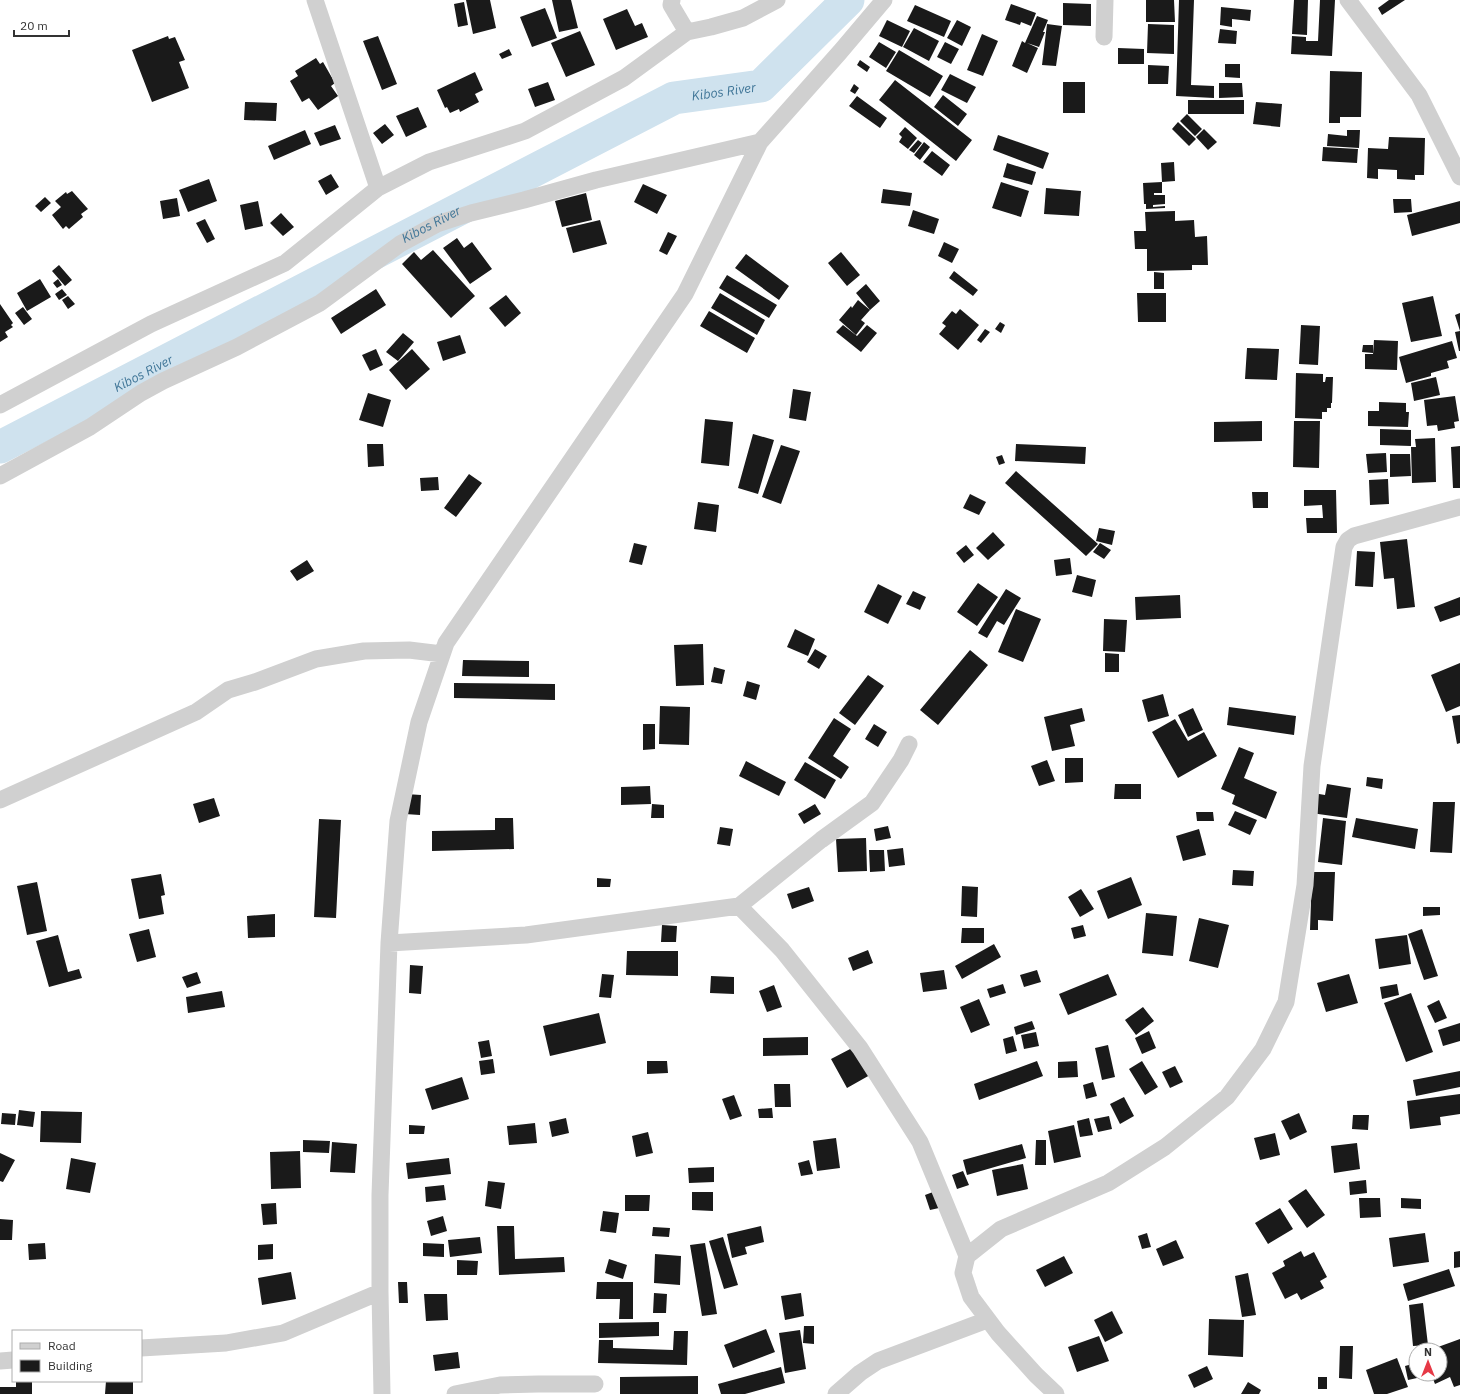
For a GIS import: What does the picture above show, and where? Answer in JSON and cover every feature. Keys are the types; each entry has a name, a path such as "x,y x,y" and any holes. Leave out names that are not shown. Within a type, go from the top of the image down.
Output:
{"street":[{"path":"315,0 378,188"},
{"path":"672,0 671,5 687,32"},
{"path":"0,405 151,324 285,263 378,188 429,162 525,131 624,78 687,32 743,18 778,0"},
{"path":"382,1394 380,1194 388,943 398,820 419,722 442,654 446,643 684,294 760,142 884,0"},
{"path":"1104,37 1105,0"},
{"path":"1348,0 1419,95 1460,177"},
{"path":"0,476 90,427 141,393 163,381 238,347 320,303 400,244 437,224 471,213 596,180 760,142"},
{"path":"967,1256 1002,1229 1108,1183 1165,1147 1227,1097 1263,1049 1286,1002 1294,955 1305,885 1312,766 1344,547 1348,540 1354,536 1460,508"},
{"path":"0,800 196,712 228,690 255,682 316,659 364,652 409,650 442,654"},
{"path":"388,943 526,935 739,906 821,840 872,803 901,760 909,744"},
{"path":"739,906 782,950 860,1048 920,1142 967,1256 963,1273 971,1297 998,1333 1036,1375 1056,1394"},
{"path":"142,1348 226,1343 283,1333 380,1292"},
{"path":"836,1394 860,1373 878,1361 988,1320"},
{"path":"0,1361 12,1360"},
{"path":"455,1394 500,1385 595,1384"}],"building":[{"path":"466,0 490,0 496,28 473,34"},
{"path":"552,0 571,0 578,28 559,32"},
{"path":"1146,0 1174,0 1175,22 1146,22"},
{"path":"1179,0 1194,0 1191,85 1214,86 1214,98 1176,96"},
{"path":"1294,0 1308,0 1307,35 1292,34"},
{"path":"1320,0 1335,0 1332,56 1291,54 1292,36 1306,37 1306,41 1318,41"},
{"path":"1389,0 1405,0 1382,15 1378,8"},
{"path":"464,2 468,25 458,27 454,4"},
{"path":"1063,3 1091,4 1091,26 1063,25"},
{"path":"1011,4 1036,13 1031,26 1021,22 1020,25 1005,20"},
{"path":"915,5 951,21 944,37 907,21"},
{"path":"1221,7 1251,10 1250,21 1232,19 1232,27 1220,25"},
{"path":"545,8 557,38 532,47 520,17"},
{"path":"627,9 635,26 642,23 648,37 616,50 603,19"},
{"path":"1037,16 1048,20 1039,47 1027,43 1038,48 1027,73 1012,66 1022,41 1025,43"},
{"path":"887,20 910,31 902,47 879,36"},
{"path":"957,20 971,27 962,46 947,38"},
{"path":"1047,24 1062,26 1056,66 1042,65"},
{"path":"1148,24 1174,25 1174,54 1147,53"},
{"path":"914,28 939,41 929,61 903,47"},
{"path":"1220,29 1237,31 1236,44 1218,43"},
{"path":"580,31 595,65 566,77 551,43"},
{"path":"982,34 998,41 983,76 967,70"},
{"path":"168,36 169,39 175,37 185,60 179,62 189,88 152,102 132,50"},
{"path":"378,36 397,84 382,90 363,41"},
{"path":"879,42 896,52 886,68 869,57"},
{"path":"945,42 959,49 951,64 937,57"},
{"path":"1118,48 1144,49 1144,64 1118,64"},
{"path":"509,49 512,55 502,59 499,54"},
{"path":"899,50 943,76 930,97 886,71"},
{"path":"316,58 320,64 323,62 335,83 331,86 338,96 318,110 309,98 302,102 290,81 298,76 295,71"},
{"path":"860,60 870,67 867,72 857,65"},
{"path":"1225,64 1240,64 1240,78 1225,77"},
{"path":"1148,65 1169,66 1168,84 1148,84"},
{"path":"1330,71 1362,72 1361,117 1340,117 1340,123 1329,123"},
{"path":"475,72 483,90 475,94 479,102 460,112 459,109 450,113 447,107 445,108 437,90"},
{"path":"950,74 976,87 967,103 941,90"},
{"path":"895,80 972,140 956,161 879,100"},
{"path":"548,82 555,100 535,107 528,89"},
{"path":"1063,82 1085,82 1085,113 1063,113"},
{"path":"1219,83 1242,83 1243,97 1219,98"},
{"path":"854,84 859,88 855,94 850,91"},
{"path":"943,95 967,114 958,126 934,107"},
{"path":"857,96 887,118 880,128 849,106"},
{"path":"1188,100 1244,100 1244,114 1188,114"},
{"path":"245,102 277,103 276,121 244,120"},
{"path":"1256,102 1282,104 1280,127 1253,124"},
{"path":"418,107 427,127 406,137 396,116"},
{"path":"1187,114 1202,129 1195,136 1180,121"},
{"path":"1178,122 1196,139 1189,146 1172,129"},
{"path":"385,124 394,135 382,144 373,133"},
{"path":"335,125 341,139 320,146 314,133"},
{"path":"905,127 917,138 908,149 899,142 902,137 899,134"},
{"path":"1204,129 1217,142 1208,150 1196,137"},
{"path":"305,130 311,144 274,160 268,146"},
{"path":"1347,130 1360,130 1359,148 1327,146 1328,134 1347,136"},
{"path":"998,135 1049,153 1043,169 993,150"},
{"path":"1389,137 1425,138 1424,175 1415,175 1415,180 1397,179 1397,170 1378,169 1378,179 1367,178 1368,148 1388,149"},
{"path":"918,140 922,143 914,153 909,150"},
{"path":"924,142 930,147 920,160 914,155"},
{"path":"1323,147 1358,149 1357,163 1322,161"},
{"path":"932,151 950,165 942,176 923,162"},
{"path":"1174,162 1175,181 1162,182 1161,163"},
{"path":"1007,163 1036,172 1032,185 1003,177"},
{"path":"331,174 339,187 326,195 318,181"},
{"path":"209,179 217,201 188,212 179,190"},
{"path":"1001,182 1029,191 1021,217 992,208"},
{"path":"1162,182 1162,193 1154,193 1154,195 1165,195 1165,204 1153,205 1153,207 1165,206 1165,208 1146,209 1146,204 1144,204 1143,183"},
{"path":"643,184 667,195 657,214 634,202"},
{"path":"1046,188 1081,191 1079,216 1044,214"},
{"path":"883,189 912,193 910,206 881,203"},
{"path":"72,191 88,209 81,214 83,217 69,229 66,226 63,229 52,215 61,207 55,201 66,192 67,194"},
{"path":"586,193 592,220 562,227 555,201"},
{"path":"45,197 51,203 41,212 35,206"},
{"path":"177,198 180,216 163,219 160,201"},
{"path":"1393,199 1411,199 1412,212 1394,213"},
{"path":"258,201 263,226 245,230 240,205"},
{"path":"1460,201 1460,223 1412,236 1407,215"},
{"path":"913,210 939,219 934,234 908,226"},
{"path":"1175,211 1175,221 1194,220 1195,237 1207,236 1208,265 1192,265 1192,270 1147,271 1147,249 1135,249 1134,231 1146,231 1145,212"},
{"path":"281,213 294,227 283,236 270,223"},
{"path":"205,219 215,239 207,243 196,223"},
{"path":"600,220 607,244 573,253 566,228"},
{"path":"668,232 677,236 667,255 659,251"},
{"path":"457,238 464,248 472,242 492,269 470,284 443,248"},
{"path":"944,242 959,249 952,263 938,256"},
{"path":"433,250 475,296 451,318 402,264 414,252 421,260"},
{"path":"841,252 860,275 847,286 828,263"},
{"path":"746,254 789,286 779,300 735,268"},
{"path":"59,265 72,280 65,286 52,271"},
{"path":"954,271 978,290 973,296 949,278"},
{"path":"1154,272 1164,273 1164,289 1154,289"},
{"path":"727,275 777,305 769,318 719,288"},
{"path":"40,279 51,297 27,311 17,293"},
{"path":"58,279 62,285 57,288 53,283"},
{"path":"866,284 880,301 870,310 856,293"},
{"path":"62,289 67,295 59,300 55,294"},
{"path":"376,289 386,305 341,334 331,318"},
{"path":"720,293 765,320 757,335 711,308"},
{"path":"1137,293 1166,293 1166,322 1138,322"},
{"path":"506,295 521,313 505,327 489,308"},
{"path":"68,296 75,304 68,309 62,300"},
{"path":"1433,296 1442,336 1411,342 1402,303"},
{"path":"858,300 870,310 861,320 865,323 856,335 839,320"},
{"path":"0,304 13,323 11,325 13,327 5,332 8,337 0,342"},
{"path":"23,307 32,319 24,325 15,313"},
{"path":"960,309 979,325 958,350 939,334 946,326 942,323 952,311 956,314"},
{"path":"709,311 755,338 747,353 700,326"},
{"path":"1460,313 1460,331 1455,315"},
{"path":"1000,322 1005,325 1001,333 995,329"},
{"path":"843,325 857,336 867,325 877,333 861,352 836,332"},
{"path":"1301,325 1320,326 1318,365 1299,364"},
{"path":"985,329 990,332 981,343 977,340"},
{"path":"1460,331 1460,351 1459,351 1455,332"},
{"path":"403,333 414,342 398,361 386,352"},
{"path":"460,335 466,353 443,361 437,342"},
{"path":"1374,340 1398,341 1397,370 1365,369 1365,354 1373,354"},
{"path":"1452,341 1457,358 1447,361 1449,368 1431,373 1431,376 1406,383 1399,357"},
{"path":"1363,345 1373,345 1373,353 1362,352"},
{"path":"1247,348 1279,349 1277,380 1245,379"},
{"path":"376,349 383,365 370,371 362,355"},
{"path":"412,349 430,369 406,390 389,370"},
{"path":"1296,373 1323,374 1323,382 1325,382 1326,377 1333,377 1331,408 1327,408 1327,412 1322,412 1322,419 1295,418"},
{"path":"1436,377 1440,395 1414,401 1411,383"},
{"path":"793,389 811,392 806,421 789,418"},
{"path":"368,393 391,400 383,427 359,420"},
{"path":"1455,396 1459,421 1454,422 1455,428 1438,431 1437,425 1427,426 1424,400"},
{"path":"1379,402 1406,403 1406,412 1409,412 1408,427 1368,426 1368,411 1379,411"},
{"path":"705,419 733,422 729,466 701,463"},
{"path":"1262,421 1262,441 1214,442 1214,422"},
{"path":"1294,421 1320,421 1319,468 1293,467"},
{"path":"1380,429 1411,430 1411,446 1380,445"},
{"path":"753,434 774,440 758,494 738,488"},
{"path":"1435,438 1436,482 1412,483 1411,447 1416,447 1415,439"},
{"path":"367,444 383,444 384,466 368,467"},
{"path":"1016,444 1086,447 1085,464 1015,461"},
{"path":"781,445 800,451 781,504 762,497"},
{"path":"1460,446 1460,488 1453,488 1451,447"},
{"path":"1386,453 1387,472 1368,473 1366,454"},
{"path":"1390,454 1410,454 1411,476 1390,477"},
{"path":"1002,455 1005,463 999,465 996,457"},
{"path":"1016,471 1098,544 1086,556 1005,483"},
{"path":"469,474 482,483 456,517 444,508"},
{"path":"438,477 439,490 421,491 420,478"},
{"path":"1388,479 1389,504 1370,505 1369,480"},
{"path":"1304,490 1336,490 1337,533 1307,533 1306,518 1323,518 1322,505 1304,506"},
{"path":"1252,492 1268,492 1268,508 1253,508"},
{"path":"970,494 986,502 979,515 963,508"},
{"path":"698,502 719,505 716,532 694,529"},
{"path":"1099,528 1115,531 1112,545 1096,541"},
{"path":"993,532 1005,545 988,560 976,548"},
{"path":"1407,539 1415,607 1397,609 1394,578 1384,579 1380,542"},
{"path":"634,543 647,546 642,565 629,562"},
{"path":"1100,543 1111,550 1104,559 1093,552"},
{"path":"966,545 974,555 964,563 956,553"},
{"path":"1357,551 1375,552 1373,587 1355,586"},
{"path":"1070,558 1072,574 1056,576 1054,560"},
{"path":"307,560 314,571 297,581 290,571"},
{"path":"1077,575 1096,580 1092,597 1072,592"},
{"path":"978,583 998,597 977,626 957,612"},
{"path":"878,584 902,596 888,624 864,612"},
{"path":"1006,589 1021,598 1004,625 997,621 987,638 978,633"},
{"path":"913,591 926,597 920,610 906,604"},
{"path":"1180,595 1181,618 1136,620 1135,597"},
{"path":"1460,597 1460,615 1440,622 1434,607"},
{"path":"1016,609 1041,619 1023,662 998,652"},
{"path":"1104,619 1127,620 1125,652 1103,651"},
{"path":"795,629 815,639 808,656 787,647"},
{"path":"703,644 704,685 676,686 674,645"},
{"path":"815,649 827,656 819,669 807,662"},
{"path":"970,650 988,665 938,725 920,710"},
{"path":"1105,653 1119,654 1119,672 1105,672"},
{"path":"463,660 529,661 529,677 462,676"},
{"path":"1460,663 1460,706 1446,712 1431,675"},
{"path":"714,667 725,670 722,684 711,682"},
{"path":"868,675 884,686 855,725 839,713"},
{"path":"747,681 760,685 756,700 743,696"},
{"path":"454,683 555,684 555,700 454,698"},
{"path":"1163,694 1169,716 1148,722 1142,700"},
{"path":"660,706 690,707 689,745 659,744"},
{"path":"1229,707 1296,716 1294,735 1227,725"},
{"path":"1082,708 1085,721 1070,725 1075,746 1052,751 1044,717"},
{"path":"1193,708 1203,730 1188,737 1178,715"},
{"path":"1460,715 1460,743 1457,744 1452,716"},
{"path":"834,718 851,729 833,756 849,767 841,779 808,758"},
{"path":"1175,719 1188,741 1204,732 1217,756 1178,778 1152,732"},
{"path":"643,724 655,724 655,749 643,750"},
{"path":"874,724 887,732 878,747 865,739"},
{"path":"1239,747 1254,753 1244,778 1277,792 1266,819 1232,804 1235,795 1221,789"},
{"path":"1065,758 1083,758 1083,782 1065,783"},
{"path":"1047,760 1055,781 1039,786 1031,766"},
{"path":"746,761 786,782 779,796 739,776"},
{"path":"805,762 836,780 825,799 794,780"},
{"path":"1367,777 1383,779 1382,789 1366,786"},
{"path":"1115,784 1141,784 1141,799 1114,799"},
{"path":"1327,784 1351,788 1347,818 1311,813 1313,793 1325,795"},
{"path":"650,786 651,804 621,805 621,787"},
{"path":"406,794 421,795 420,815 405,814"},
{"path":"214,798 220,816 199,823 193,804"},
{"path":"1433,802 1455,802 1452,853 1430,852"},
{"path":"652,804 664,805 664,818 651,818"},
{"path":"815,804 821,814 804,824 798,814"},
{"path":"1235,811 1257,820 1250,835 1228,825"},
{"path":"1196,812 1213,812 1214,821 1197,821"},
{"path":"495,818 513,818 514,849 432,851 432,831 495,830"},
{"path":"1323,818 1346,821 1342,865 1318,862"},
{"path":"1356,818 1418,829 1415,849 1352,837"},
{"path":"319,819 341,820 336,918 314,917"},
{"path":"888,826 891,838 876,841 874,829"},
{"path":"720,827 733,829 730,846 717,844"},
{"path":"1199,829 1206,855 1183,861 1176,836"},
{"path":"866,838 867,871 838,872 836,839"},
{"path":"903,848 905,865 889,867 887,850"},
{"path":"869,850 884,850 885,871 870,872"},
{"path":"1233,870 1254,871 1253,886 1232,885"},
{"path":"1312,872 1335,872 1333,921 1318,920 1318,930 1310,930"},
{"path":"161,874 165,895 161,896 164,914 139,919 131,879"},
{"path":"1131,877 1142,905 1108,919 1097,891"},
{"path":"597,878 611,879 610,887 597,887"},
{"path":"37,882 47,931 27,935 17,886"},
{"path":"962,886 978,887 977,917 961,916"},
{"path":"809,887 814,901 792,909 787,894"},
{"path":"1081,889 1094,909 1080,917 1068,897"},
{"path":"1423,907 1440,907 1440,915 1423,916"},
{"path":"1146,913 1177,916 1173,956 1142,953"},
{"path":"275,914 275,937 248,938 247,916"},
{"path":"1199,918 1229,925 1218,968 1189,961"},
{"path":"662,925 677,926 676,942 661,942"},
{"path":"1083,925 1086,936 1074,939 1071,928"},
{"path":"962,928 984,928 984,943 961,943"},
{"path":"149,929 156,957 137,962 129,934"},
{"path":"1422,929 1438,976 1424,980 1408,934"},
{"path":"58,935 68,972 79,969 82,978 49,987 36,941"},
{"path":"1407,935 1411,964 1379,969 1375,939"},
{"path":"994,944 1001,957 962,979 955,966"},
{"path":"868,950 873,963 853,971 848,958"},
{"path":"627,951 678,951 678,976 626,975"},
{"path":"410,965 423,966 421,994 409,993"},
{"path":"944,970 947,989 923,992 920,973"},
{"path":"1037,970 1041,982 1024,987 1020,975"},
{"path":"197,972 201,983 187,988 182,977"},
{"path":"602,974 614,975 611,998 599,997"},
{"path":"1108,974 1117,995 1068,1015 1059,994"},
{"path":"1349,974 1358,1003 1326,1012 1317,983"},
{"path":"711,976 734,977 734,994 710,993"},
{"path":"1003,984 1006,993 990,998 987,989"},
{"path":"1397,984 1399,995 1382,999 1380,987"},
{"path":"774,985 782,1007 767,1012 759,991"},
{"path":"222,991 225,1007 188,1013 186,997"},
{"path":"1411,993 1433,1052 1406,1062 1384,1003"},
{"path":"979,999 990,1025 971,1033 960,1007"},
{"path":"1439,1000 1447,1018 1435,1023 1427,1006"},
{"path":"1143,1007 1154,1021 1136,1035 1125,1020"},
{"path":"599,1013 606,1043 550,1056 543,1026"},
{"path":"1032,1021 1035,1029 1016,1035 1014,1027"},
{"path":"1460,1023 1460,1041 1443,1046 1438,1030"},
{"path":"1149,1031 1156,1048 1142,1054 1135,1038"},
{"path":"1036,1032 1039,1046 1024,1049 1021,1035"},
{"path":"1013,1036 1017,1051 1006,1054 1003,1039"},
{"path":"808,1037 808,1055 763,1056 763,1038"},
{"path":"489,1040 492,1056 481,1058 478,1042"},
{"path":"1108,1045 1115,1077 1102,1080 1095,1048"},
{"path":"854,1047 870,1075 847,1088 831,1059"},
{"path":"493,1059 495,1073 481,1075 479,1061"},
{"path":"647,1061 667,1061 668,1073 647,1074"},
{"path":"1037,1061 1043,1076 979,1100 974,1084"},
{"path":"1077,1061 1078,1077 1058,1078 1058,1062"},
{"path":"1142,1061 1158,1087 1145,1095 1129,1069"},
{"path":"1175,1066 1183,1082 1170,1088 1162,1072"},
{"path":"1460,1071 1460,1087 1416,1096 1413,1080"},
{"path":"462,1077 469,1099 432,1110 425,1089"},
{"path":"1093,1082 1097,1096 1086,1099 1083,1085"},
{"path":"774,1084 790,1084 791,1107 775,1107"},
{"path":"1460,1094 1460,1114 1440,1117 1441,1125 1410,1129 1407,1101"},
{"path":"734,1095 742,1116 730,1120 722,1099"},
{"path":"1124,1097 1134,1116 1120,1124 1110,1104"},
{"path":"772,1108 773,1118 759,1118 758,1109"},
{"path":"19,1110 35,1112 33,1127 17,1125"},
{"path":"41,1111 82,1112 81,1143 40,1142"},
{"path":"2,1113 16,1114 15,1125 1,1124"},
{"path":"1299,1113 1307,1132 1290,1140 1281,1121"},
{"path":"1353,1115 1369,1115 1368,1130 1352,1129"},
{"path":"1109,1116 1112,1129 1098,1132 1094,1119"},
{"path":"566,1118 569,1133 552,1137 549,1122"},
{"path":"1089,1118 1093,1135 1080,1137 1077,1121"},
{"path":"535,1123 537,1143 509,1145 507,1126"},
{"path":"409,1125 425,1126 424,1134 409,1134"},
{"path":"1074,1125 1081,1157 1054,1163 1048,1131"},
{"path":"648,1132 653,1153 636,1157 632,1136"},
{"path":"1275,1133 1280,1155 1260,1160 1254,1138"},
{"path":"836,1138 840,1168 817,1171 813,1141"},
{"path":"303,1140 330,1141 329,1153 303,1152"},
{"path":"1036,1140 1046,1140 1046,1165 1035,1165"},
{"path":"332,1142 357,1144 355,1173 330,1172"},
{"path":"1357,1143 1360,1169 1334,1173 1331,1146"},
{"path":"1022,1144 1026,1158 967,1175 963,1160"},
{"path":"300,1151 301,1188 271,1189 270,1152"},
{"path":"0,1153 15,1160 3,1182 0,1181"},
{"path":"71,1158 96,1163 90,1193 66,1189"},
{"path":"449,1158 451,1174 408,1179 406,1163"},
{"path":"809,1160 813,1174 801,1176 798,1163"},
{"path":"1023,1164 1028,1189 997,1196 992,1170"},
{"path":"714,1167 714,1182 689,1183 688,1168"},
{"path":"963,1171 969,1185 957,1189 952,1175"},
{"path":"1366,1180 1367,1193 1350,1195 1349,1182"},
{"path":"488,1181 505,1183 501,1209 485,1206"},
{"path":"444,1185 446,1200 426,1202 425,1187"},
{"path":"1306,1189 1325,1215 1307,1228 1288,1201"},
{"path":"692,1192 713,1192 713,1211 692,1210"},
{"path":"933,1192 939,1208 930,1210 925,1195"},
{"path":"625,1195 650,1195 649,1211 625,1211"},
{"path":"1359,1198 1380,1198 1381,1217 1360,1218"},
{"path":"1401,1198 1421,1199 1421,1209 1401,1208"},
{"path":"276,1203 277,1224 263,1225 261,1204"},
{"path":"1280,1208 1293,1229 1268,1244 1255,1223"},
{"path":"603,1211 619,1213 616,1233 600,1231"},
{"path":"443,1216 447,1231 431,1236 427,1221"},
{"path":"0,1219 13,1220 12,1240 0,1240"},
{"path":"497,1226 514,1226 515,1259 564,1257 565,1272 499,1275"},
{"path":"761,1226 764,1242 745,1247 747,1254 732,1258 727,1234"},
{"path":"653,1227 670,1228 669,1237 652,1236"},
{"path":"1147,1233 1151,1247 1142,1249 1138,1236"},
{"path":"1425,1233 1429,1262 1393,1267 1389,1238"},
{"path":"480,1237 482,1253 450,1257 448,1240"},
{"path":"723,1237 738,1285 724,1289 709,1241"},
{"path":"1176,1240 1184,1258 1163,1266 1156,1249"},
{"path":"45,1243 46,1259 29,1260 28,1244"},
{"path":"423,1243 444,1244 444,1257 423,1256"},
{"path":"705,1243 717,1314 702,1316 690,1245"},
{"path":"273,1244 273,1259 258,1260 258,1245"},
{"path":"1301,1251 1304,1257 1314,1252 1327,1277 1320,1281 1324,1288 1301,1300 1297,1293 1285,1299 1272,1273 1285,1266 1283,1261"},
{"path":"1460,1251 1460,1267 1454,1268 1454,1252"},
{"path":"655,1254 681,1256 680,1285 654,1283"},
{"path":"1064,1256 1073,1273 1045,1287 1036,1270"},
{"path":"609,1259 627,1265 623,1279 605,1273"},
{"path":"457,1260 478,1261 477,1275 457,1275"},
{"path":"1449,1269 1455,1286 1408,1301 1403,1284"},
{"path":"291,1272 296,1299 262,1305 258,1278"},
{"path":"1248,1273 1256,1315 1242,1317 1235,1276"},
{"path":"398,1282 407,1282 408,1303 399,1303"},
{"path":"597,1282 633,1282 633,1319 619,1319 620,1299 596,1299"},
{"path":"654,1293 667,1294 666,1313 653,1313"},
{"path":"801,1293 804,1316 785,1320 781,1296"},
{"path":"424,1294 447,1294 448,1320 426,1321"},
{"path":"1423,1303 1428,1342 1413,1342 1409,1305"},
{"path":"1112,1311 1123,1333 1105,1342 1094,1320"},
{"path":"1209,1319 1244,1320 1243,1357 1208,1355"},
{"path":"659,1322 659,1336 599,1338 599,1323"},
{"path":"804,1326 814,1326 814,1344 803,1343"},
{"path":"766,1329 775,1352 733,1368 724,1345"},
{"path":"800,1330 806,1369 785,1373 779,1333"},
{"path":"674,1331 688,1331 687,1365 598,1363 599,1340 613,1340 613,1348 673,1350"},
{"path":"1099,1336 1109,1361 1077,1372 1068,1347"},
{"path":"1460,1339 1460,1385 1454,1387 1450,1377 1448,1378 1448,1343"},
{"path":"1340,1346 1353,1346 1352,1379 1339,1378"},
{"path":"458,1352 460,1368 435,1371 433,1355"},
{"path":"1397,1358 1408,1387 1387,1394 1374,1394 1366,1370"},
{"path":"1408,1365 1408,1380 1405,1366"},
{"path":"1207,1366 1213,1379 1194,1388 1188,1375"},
{"path":"781,1367 785,1383 745,1394 721,1394 718,1384"},
{"path":"698,1376 698,1394 620,1394 620,1377"},
{"path":"1318,1377 1327,1377 1327,1389 1318,1389"},
{"path":"16,1382 32,1382 32,1394 0,1394 0,1387 16,1387"},
{"path":"106,1382 133,1382 133,1394 105,1394"},
{"path":"1248,1382 1261,1390 1259,1394 1241,1394"}],"waterway":[{"name":"Kibos River","path":"0,447 674,98 761,86 848,0"}]}
